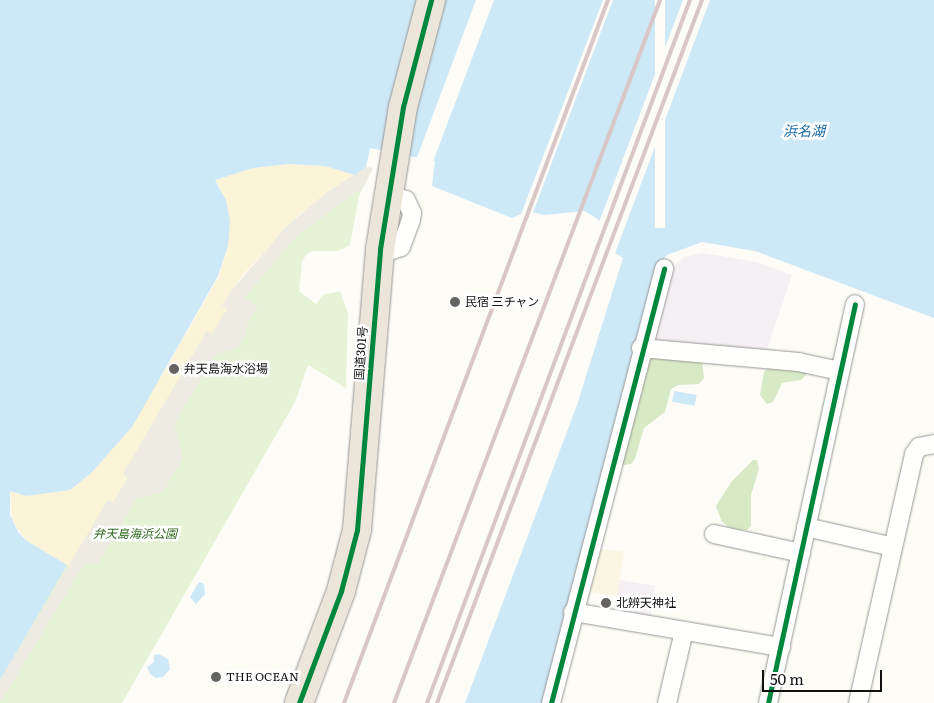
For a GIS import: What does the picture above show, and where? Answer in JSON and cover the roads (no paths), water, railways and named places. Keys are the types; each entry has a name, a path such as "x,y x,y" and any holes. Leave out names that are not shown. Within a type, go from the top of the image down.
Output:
{"highway":[{"name":"国道301号","path":"299,703 343,586 357,530 380,248 405,98 431,0"}],"street":[{"path":"551,703 641,348 664,268"},
{"path":"768,703 855,304"},
{"path":"641,348 798,362 840,372"},
{"path":"858,703 914,454 919,447 934,444"},
{"path":"806,528 893,547"},
{"path":"714,534 801,553"},
{"path":"573,612 781,647"},
{"path":"667,703 684,630"}],"water":[{"name":"浜名湖","path":"0,0 934,0 934,318 755,251 702,242 667,255 659,265 545,703 465,703 577,405 623,258 615,253 599,220 585,211 544,215 528,211 512,218 432,186 435,161 370,148 366,167 355,175 325,166 289,164 253,168 215,180 226,200 230,221 228,246 218,276 132,427 91,473 70,490 26,496 10,491 10,515 18,532 27,541 67,565 0,680"},
{"path":"674,391 697,395 695,406 672,402"},
{"path":"199,582 204,584 205,594 196,604 190,597"},
{"path":"159,654 168,659 170,669 163,677 156,678 150,674 147,667 154,662 154,655"}],"railway":[{"path":"344,703 608,0"},
{"path":"394,703 660,0"},
{"path":"427,703 690,0"},
{"path":"437,703 702,0"}],"place":[{"name":"民宿 三チャン","path":"455,302"},
{"name":"弁天島海水浴場","path":"174,369"},
{"name":"北辨天神社","path":"606,603"},
{"name":"THE OCEAN","path":"216,677"}],"park label":[{"name":"弁天島海浜公園","path":"135,534"}]}
